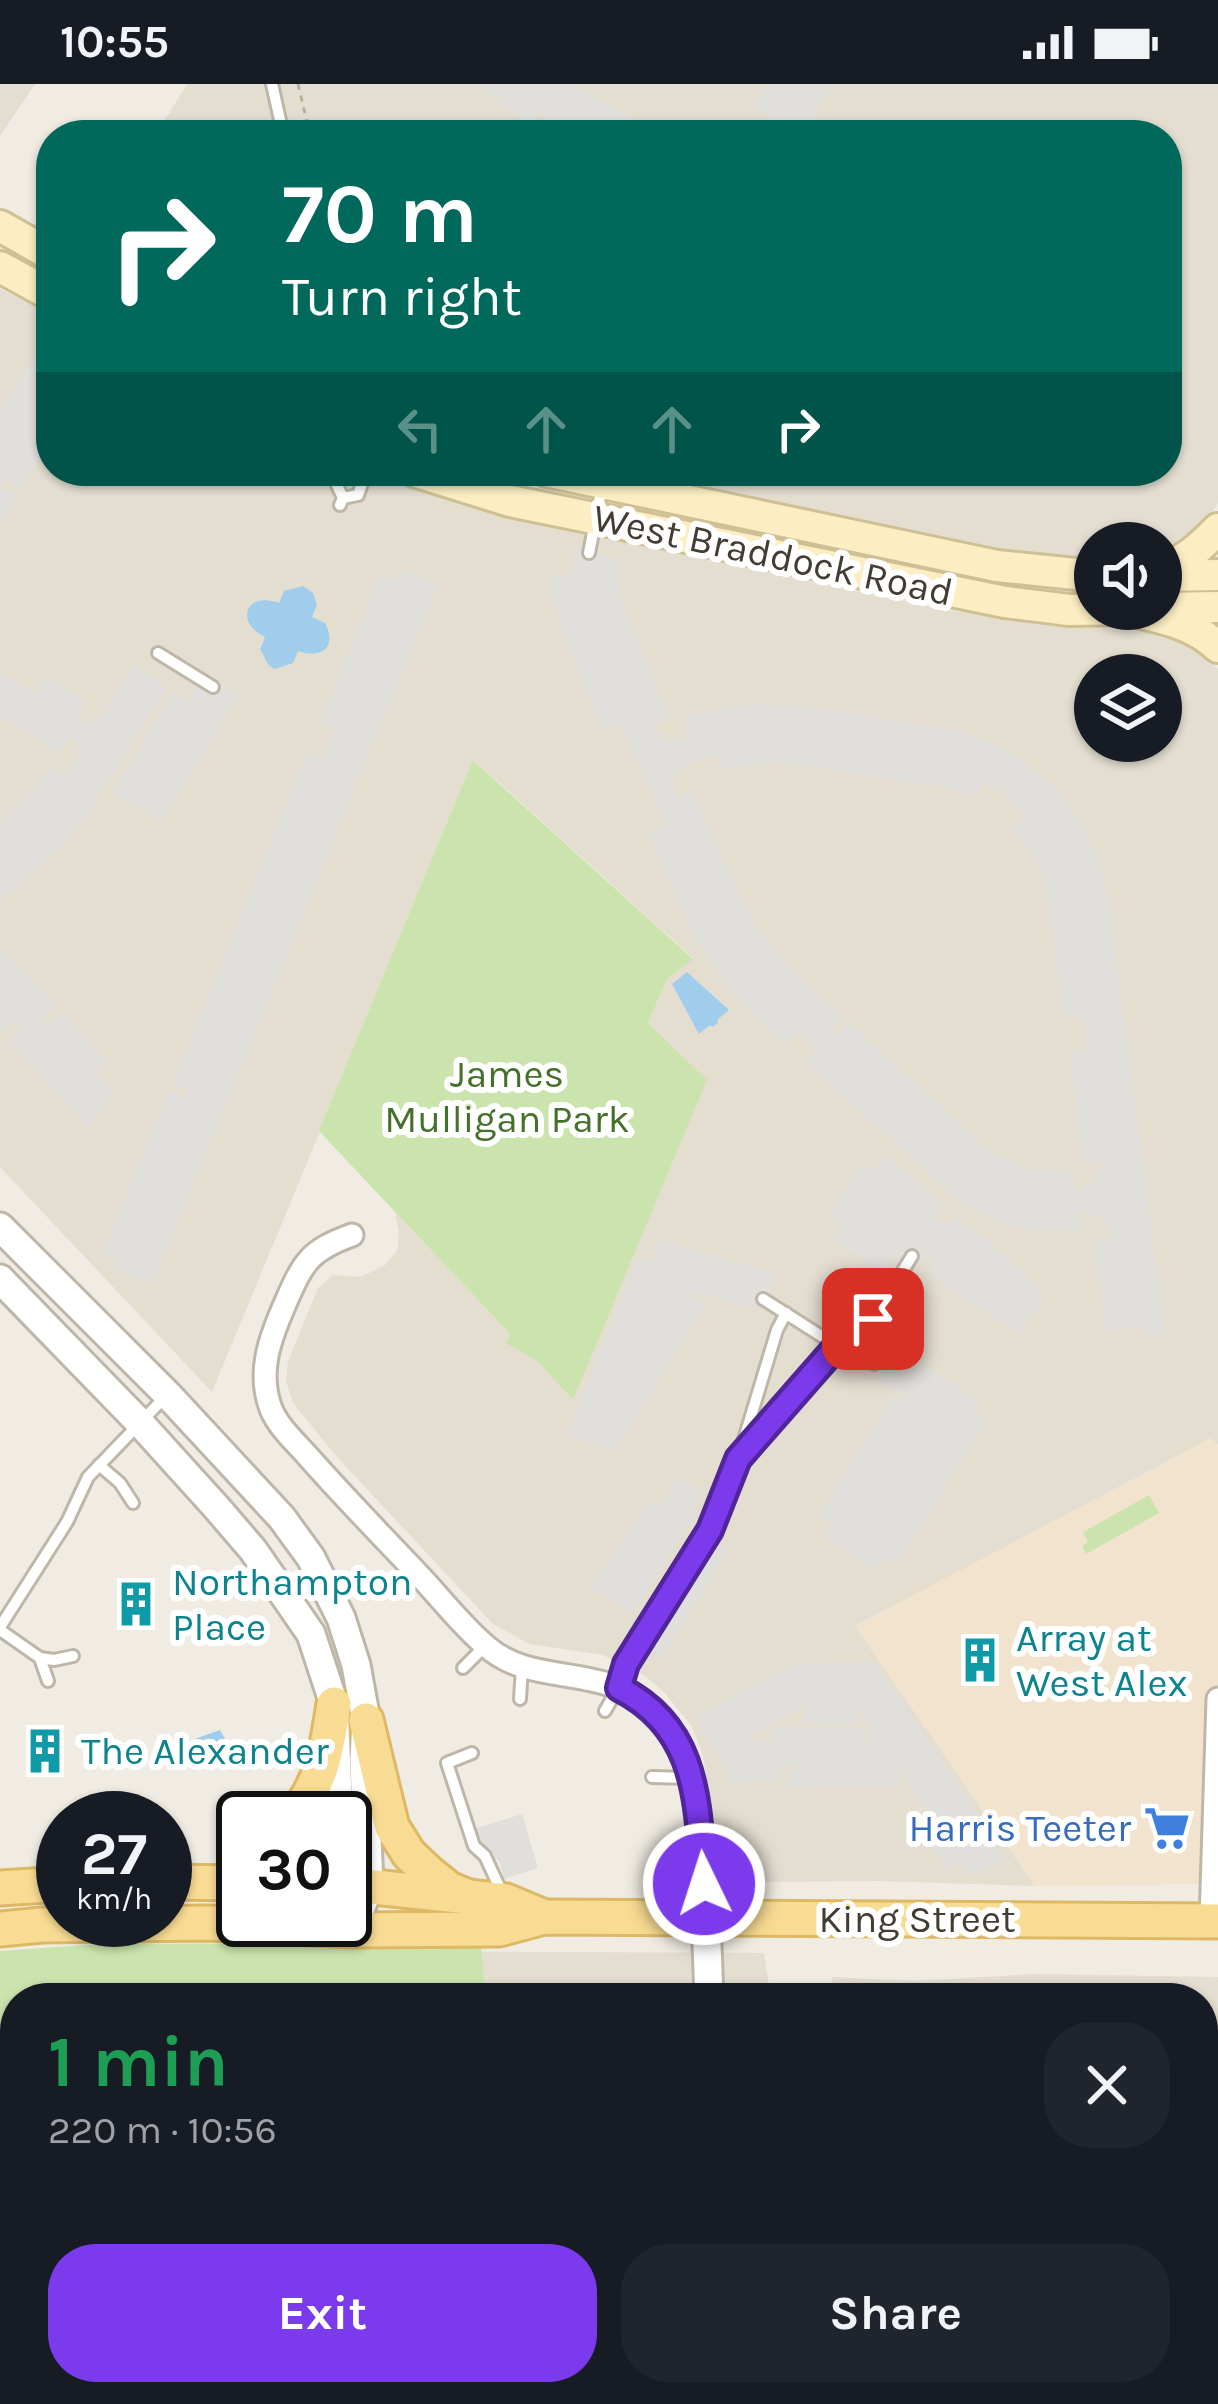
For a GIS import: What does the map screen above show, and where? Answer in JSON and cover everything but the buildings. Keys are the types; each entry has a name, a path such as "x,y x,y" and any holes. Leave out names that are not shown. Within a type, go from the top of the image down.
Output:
{"main road":[{"path":"0,226 36,246"},
{"path":"0,267 36,287"},
{"name":"West Braddock Road","path":"462,486 510,501 1005,602 1074,610"},
{"name":"West Braddock Road","path":"613,486 997,566 1074,574"},
{"path":"1182,559 1218,530"},
{"path":"1182,573 1218,575"},
{"path":"1182,608 1218,607"},
{"path":"1182,624 1207,635 1218,646"},
{"path":"312,1791 324,1764 334,1704"},
{"path":"366,1720 392,1828 428,1872 449,1889 471,1898"},
{"path":"0,1888 36,1885"},
{"name":"King Street","path":"372,1901 506,1901 544,1917"},
{"name":"King Street","path":"372,1905 500,1929 544,1917 1214,1921"},
{"name":"King Street","path":"0,1929 216,1922"}],"street":[{"path":"0,1226 167,1394 282,1518 311,1558 341,1618 356,1664 366,1720 362,1791"},
{"path":"352,1235 326,1244 304,1264 289,1296 264,1365 272,1413 320,1471 485,1646 522,1667 619,1688 643,1700 664,1720 684,1753 690,1778 717,1983"},
{"path":"0,1280 229,1522 311,1634 334,1704 338,1791"},
{"path":"1214,1921 1218,1699"}],"lane":[{"path":"272,84 280,120"},
{"path":"337,486 342,501 358,495 361,486"},
{"path":"589,554 603,486"},
{"path":"158,653 213,687"},
{"path":"854,1351 912,1256"},
{"path":"764,1299 874,1364"},
{"path":"604,1711 619,1688 626,1664 710,1530 786,1313"},
{"path":"738,1459 837,1346"},
{"path":"74,1656 40,1658 0,1629 67,1522 88,1477 167,1394"},
{"path":"99,1465 120,1483 133,1503"},
{"path":"463,1668 485,1646"},
{"path":"40,1658 48,1681"},
{"path":"520,1699 522,1667"},
{"path":"472,1754 447,1763 474,1846 485,1856 506,1901"},
{"path":"652,1777 690,1778"}],"path":[{"path":"298,84 306,120"}],"shaded area":[{"path":"0,84 35,84 0,136"},
{"path":"187,84 1218,84 1218,503 1201,529 1182,544 1182,522 1074,522 1074,557 986,547 695,486 1182,486 1182,120 165,120"},
{"path":"478,84 571,84 636,120 543,120 543,113 538,113 533,120 523,120"},
{"path":"767,84 834,84 813,120 767,120 767,114 754,105"},
{"path":"0,289 36,307 36,486 405,486 563,530 948,610 1074,630 1168,633 1198,648 1218,669 1218,1445 1210,1439 855,1626 1035,1886 729,1879 716,1862 719,1855 703,1756 692,1727 665,1693 644,1675 603,1655 529,1644 492,1623 336,1456 293,1403 286,1381 288,1361 318,1288 333,1275 361,1277 385,1265 397,1251 395,1212 510,1334 507,1343 537,1361 573,1399 648,1023 667,979 693,958 474,760 212,1392 0,1167"},
{"path":"34,357 36,464 21,488 7,480 2,483 17,495 0,523 0,412"},
{"path":"575,548 618,559 621,600 670,717 654,727 669,740 687,740 684,718 752,704 798,706 966,733 1024,761 1057,789 1086,829 1109,902 1165,1333 1150,1339 1146,1327 1106,1331 1095,1241 1113,1236 1102,1217 1082,1212 1082,1230 1037,1231 1004,1224 964,1204 805,1062 816,1049 798,1032 785,1045 724,982 696,938 648,833 665,822 622,725 603,730 562,628 553,573 570,578","holes":["717,753 722,769 769,762 799,764 975,796 983,783 1016,806 1026,817 1013,828 1041,869 1048,893 1064,1017 1081,1015 1084,1019 1086,1049 1070,1052 1084,1162 1103,1162 1097,1180 1080,1192 1074,1173 1032,1170 995,1154 849,1023 833,1033 842,1017 790,968 758,929 693,792 677,799 674,782 682,767"]},
{"path":"402,569 439,583 360,777 342,772 358,781 153,1284 114,1268 117,1260 103,1254 169,1091 188,1094 173,1084 307,754 326,757 335,730 320,723 380,575 397,581"},
{"path":"135,664 166,688 86,818 0,903 0,824 50,767 67,775 79,753 70,736 59,752 0,716 0,672 33,693 46,676 87,702 77,718 89,723 103,716"},
{"path":"207,674 240,694 162,822 113,793 174,692 189,701"},
{"path":"0,947 56,1005 45,1022 62,1012 107,1061 95,1073 114,1092 90,1127 8,1040 20,1029 19,1024 13,1022 0,1031"},
{"path":"888,1156 944,1205 934,1218 947,1227 957,1216 1022,1270 1046,1297 1020,1334 928,1275 934,1261 929,1257 916,1270 894,1258 885,1273 833,1239 841,1225 829,1215 862,1165 876,1169"},
{"path":"659,1240 774,1273 774,1285 765,1311 694,1291 707,1304 614,1452 568,1435 636,1259 653,1261"},
{"path":"885,1341 981,1401 974,1412 987,1421 897,1564 883,1557 874,1568 825,1537 831,1523 819,1516 894,1396 905,1403 910,1400 866,1370"},
{"name":"Array at West Alex","path":"1211,1438 1218,1445 1218,1884 1035,1886 855,1626"},
{"path":"677,1478 702,1490 695,1518 632,1613 591,1587 651,1500 660,1506"},
{"path":"697,1529 729,1551 662,1658 629,1638"},
{"path":"874,1662 978,1813 1004,1862 969,1876 963,1861 948,1870 915,1823 928,1812 900,1769 898,1787 788,1787 789,1768 803,1768 802,1764 782,1764 779,1781 729,1785 727,1769 696,1717 795,1664","holes":["804,1706 804,1723 857,1725 860,1709 873,1741 866,1743 866,1729 775,1727 772,1743 751,1740 753,1734"]},
{"path":"522,1814 538,1868 504,1879 500,1862 478,1844 473,1829"},
{"path":"335,1951 764,1953 769,1983 0,1983 0,1964"},
{"path":"1035,1974 1218,1977 1218,1983 832,1983 832,1977 914,1981"}],"green space":[{"name":"James Mulligan Park","path":"473,760 693,959 667,979 648,1023 707,1080 573,1400 537,1361 506,1343 510,1334 319,1131"},
{"path":"1149,1495 1159,1513 1086,1554 1082,1546 1088,1542 1083,1532"},
{"path":"192,1944 481,1945 484,1983 0,1983 0,1951"}],"water":[{"path":"303,586 313,593 317,605 312,617 325,623 328,645 314,654 298,651 293,663 275,669 260,650 265,637 249,624 248,610 259,601 279,603 284,591"},
{"path":"687,972 729,1010 699,1034 672,984"},
{"path":"220,1730 226,1748 183,1760 180,1744"}],"place":[{"name":"Northampton Place","path":"136,1604"},
{"name":"Array at West Alex","path":"980,1660"},
{"name":"The Alexander","path":"45,1751"},
{"name":"Harris Teeter","path":"1167,1828"}],"route":[{"path":"704,1884 700,1833 684,1753 664,1720 643,1700 619,1688 626,1664 710,1530 738,1459 837,1346 854,1351 873,1319"}]}
